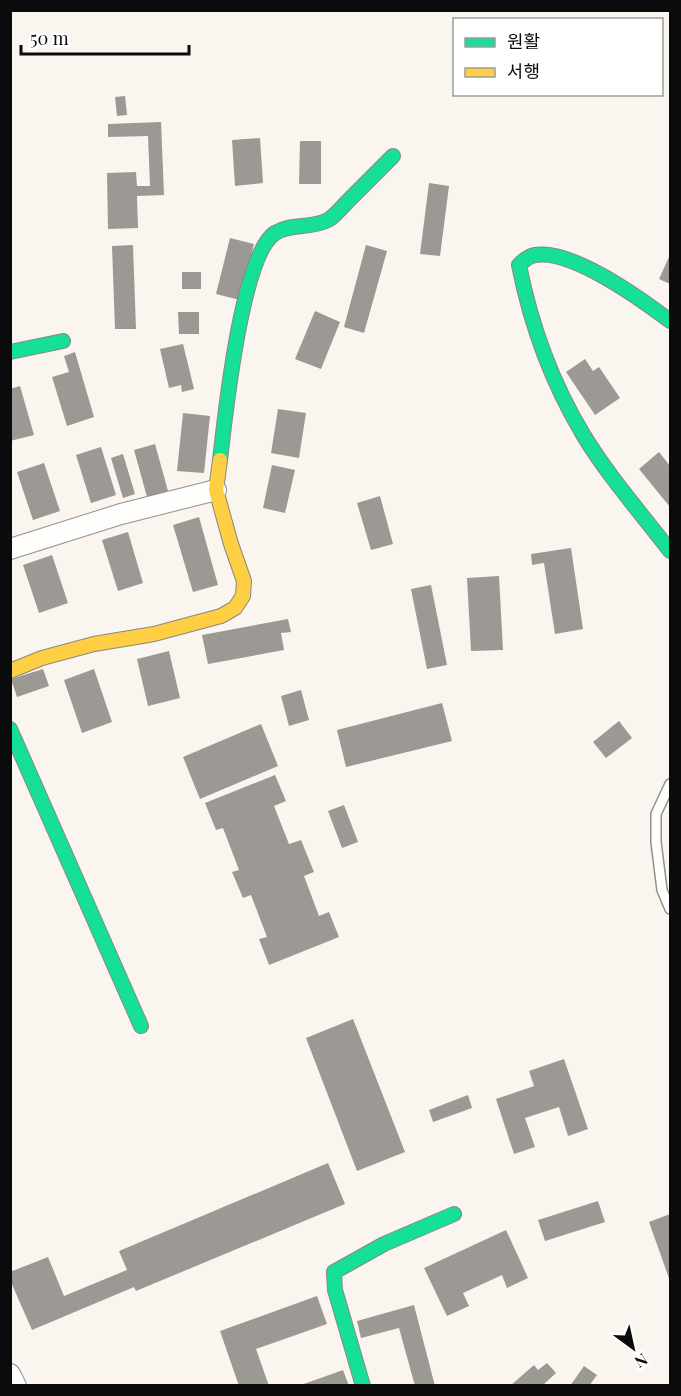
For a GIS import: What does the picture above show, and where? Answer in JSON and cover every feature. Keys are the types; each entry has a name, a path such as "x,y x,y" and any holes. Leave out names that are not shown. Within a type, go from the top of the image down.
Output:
{"street":[{"path":"10,671 52,655 94,644 154,634 221,616 235,608 243,596 244,581 216,490 234,346 254,269 264,245 275,233 287,228 314,226 330,219 393,156"},
{"path":"670,321 639,297 591,271 552,255 532,255 519,265 534,332 573,417 599,458 670,551"},
{"path":"10,352 63,341"},
{"path":"10,549 121,514 216,490"},
{"path":"10,729 141,1026"},
{"path":"363,1386 334,1290 334,1272 384,1244 454,1214"},
{"path":"10,1374 16,1386"}],"lane":[{"path":"670,784 656,814 656,842 662,890 670,909"}],"building":[{"path":"125,96 127,115 117,116 115,97"},
{"path":"161,122 164,195 137,196 138,228 108,229 107,173 136,172 137,186 150,186 148,136 108,137 108,124"},
{"path":"260,138 263,183 235,186 232,140"},
{"path":"300,141 321,141 321,184 299,184"},
{"path":"429,183 449,186 440,256 420,254"},
{"path":"230,238 254,244 240,300 216,294"},
{"path":"133,245 136,329 115,329 112,246"},
{"path":"366,245 387,251 364,333 344,327"},
{"path":"670,258 670,284 659,279"},
{"path":"182,272 201,272 201,289 182,289"},
{"path":"315,311 340,322 321,369 295,359"},
{"path":"178,312 199,312 199,334 179,334"},
{"path":"183,344 194,389 182,392 181,385 169,388 160,349"},
{"path":"75,352 94,417 67,426 52,377 69,372 64,356"},
{"path":"585,359 593,371 599,367 620,398 595,415 566,372"},
{"path":"20,386 34,435 10,441 10,389"},
{"path":"278,409 306,413 299,458 271,453"},
{"path":"183,413 210,416 204,473 177,471"},
{"path":"155,444 168,491 147,497 134,450"},
{"path":"101,447 116,495 91,503 76,455"},
{"path":"659,452 670,466 670,507 639,469"},
{"path":"123,454 135,494 123,498 111,458"},
{"path":"44,463 60,511 33,520 17,472"},
{"path":"272,465 295,470 285,513 263,508"},
{"path":"380,496 393,544 371,550 357,503"},
{"path":"199,517 218,585 193,592 173,525"},
{"path":"128,532 143,583 118,591 102,540"},
{"path":"571,548 583,629 555,634 544,563 532,565 531,554"},
{"path":"52,555 68,603 39,613 23,565"},
{"path":"499,576 503,650 471,651 467,578"},
{"path":"431,585 447,665 427,669 411,589"},
{"path":"288,619 291,632 281,633 284,650 208,664 202,635"},
{"path":"169,651 180,698 148,706 137,659"},
{"path":"43,669 49,686 17,697 11,679"},
{"path":"94,669 112,722 82,733 64,680"},
{"path":"301,690 309,720 289,726 281,696"},
{"path":"442,703 452,741 346,767 337,730"},
{"path":"619,721 632,738 606,758 593,742"},
{"path":"261,724 278,766 200,799 183,757"},
{"path":"275,775 286,801 274,806 289,844 301,840 314,872 304,876 319,916 329,912 339,937 269,965 259,939 267,937 251,895 243,898 232,872 239,870 223,828 216,830 205,803"},
{"path":"344,805 358,842 342,848 328,811"},
{"path":"353,1019 405,1152 357,1171 306,1038"},
{"path":"564,1059 588,1129 568,1136 559,1107 525,1118 535,1147 514,1154 496,1099 534,1086 529,1071"},
{"path":"468,1095 472,1108 433,1122 429,1110"},
{"path":"328,1163 345,1204 136,1291 134,1287 32,1330 10,1280 10,1272 48,1257 64,1296 127,1270 119,1251"},
{"path":"598,1201 605,1222 545,1241 538,1220"},
{"path":"670,1214 670,1281 649,1222"},
{"path":"506,1230 528,1278 507,1288 502,1275 463,1293 469,1306 447,1316 424,1268"},
{"path":"317,1296 327,1324 256,1349 269,1386 239,1386 220,1331"},
{"path":"414,1305 435,1386 415,1386 399,1328 361,1338 357,1321"},
{"path":"547,1363 556,1373 542,1386 510,1386 534,1365 538,1370"},
{"path":"584,1366 597,1375 589,1386 570,1386"},
{"path":"343,1370 349,1386 301,1386 301,1385"}],"traffic: fast":[{"path":"220,460 231,375 244,304 263,248 275,233 281,230 321,223 331,218 393,156"},
{"path":"670,321 606,278 568,260 550,255 535,255 519,265 536,332 562,396 604,466 670,551"},
{"path":"10,352 63,341"},
{"path":"10,729 141,1026"},
{"path":"363,1386 335,1290 334,1272 384,1244 454,1214"}],"traffic: slow":[{"path":"10,671 42,658 94,644 154,634 221,616 235,608 243,596 244,581 216,490 220,460"}]}
